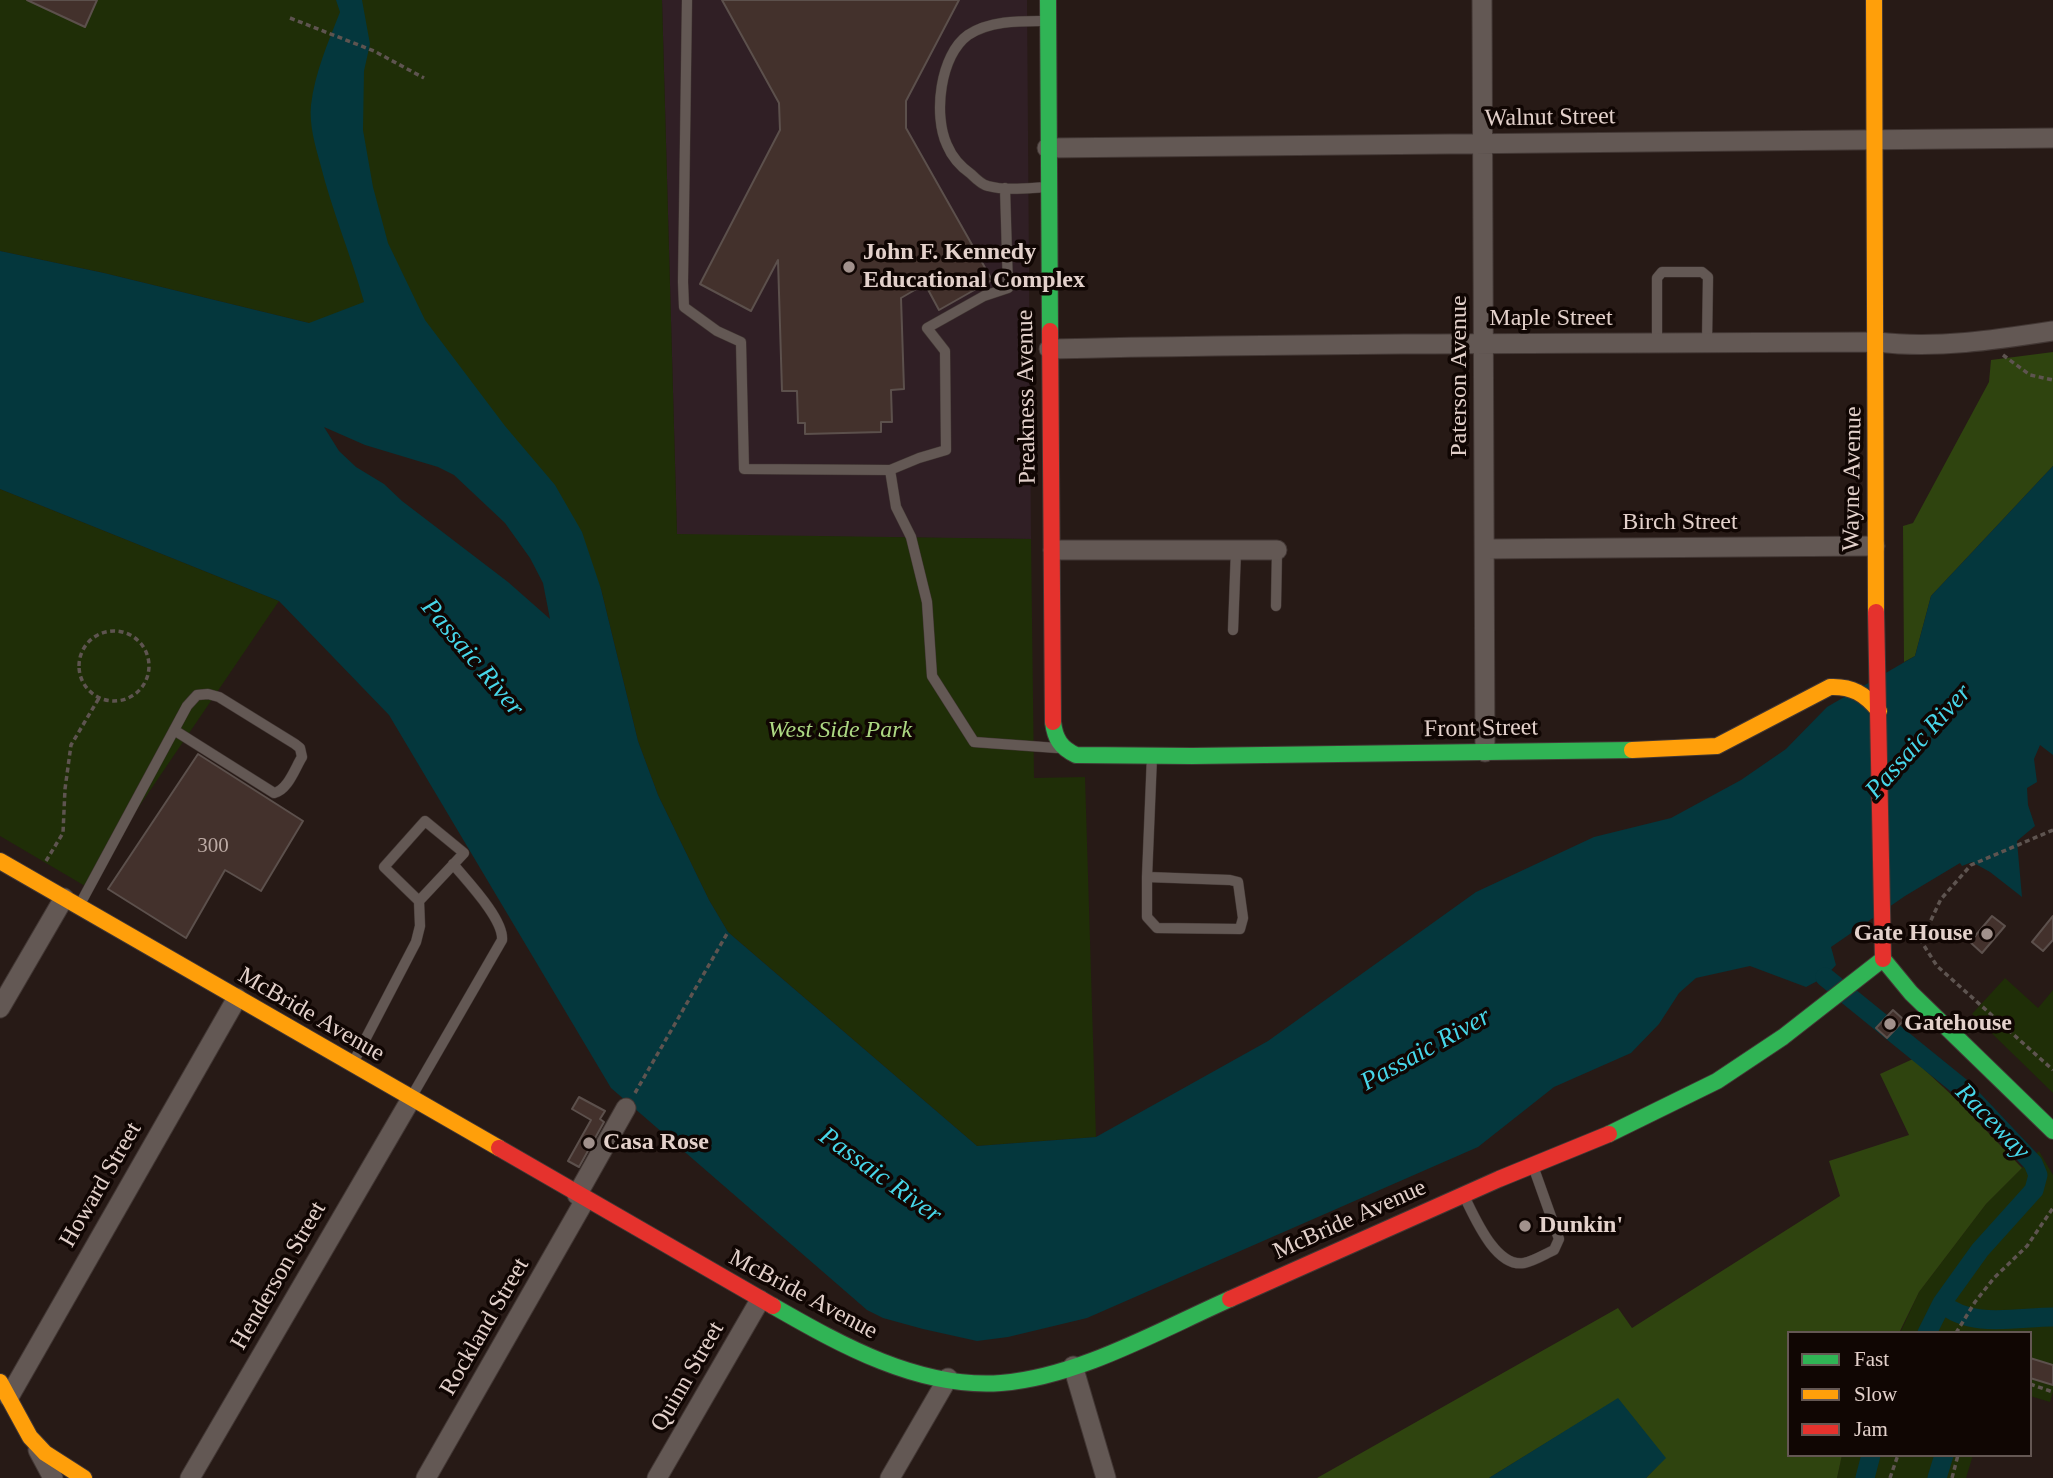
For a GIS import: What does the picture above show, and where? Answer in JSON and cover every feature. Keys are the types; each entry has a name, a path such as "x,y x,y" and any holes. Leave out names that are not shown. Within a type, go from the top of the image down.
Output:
{"main road":[{"name":"Preakness Avenue","path":"1048,0 1048,349 1054,733 1061,748"},
{"name":"Wayne Avenue","path":"1874,0 1877,342 1875,546 1883,959"},
{"name":"Front Street","path":"1061,748 1076,755 1152,756 1668,750 1717,746 1830,687 1844,686 1860,691 1879,711"},
{"name":"McBride Avenue","path":"0,861 581,1198 836,1342 879,1361 948,1378 986,1384 1025,1378 1101,1356 1463,1195 1600,1138 1717,1082 1832,1000 1883,959"},
{"path":"1883,959 1911,993 2053,1131"},
{"path":"4,1390 30,1437 45,1453 84,1478"}],"street":[{"name":"Paterson Avenue","path":"1482,0 1485,752"},
{"name":"Walnut Street","path":"1047,148 2053,138"},
{"name":"Maple Street","path":"1048,349 1707,342 1923,344 1996,340 2053,331"},
{"name":"Birch Street","path":"1485,549 1875,546"},
{"path":"1053,550 1278,550"},
{"path":"0,1008 72,902"},
{"name":"Howard Street","path":"4,1390 237,998"},
{"name":"Henderson Street","path":"190,1478 411,1099"},
{"name":"Rockland Street","path":"426,1478 581,1198 626,1108"},
{"name":"Quinn Street","path":"657,1478 760,1300"},
{"path":"1073,1366 1106,1478"},
{"path":"890,1478 948,1378"},
{"path":"30,1437 53,1478"}],"lane":[{"path":"687,0 684,306 716,331 741,342 744,469 890,470 946,450 945,351 927,328 984,296 1007,288 1004,188"},
{"path":"1048,21 989,25 968,35 951,53 943,81 941,103 946,144 961,166 986,186 1048,187"},
{"path":"1657,343 1657,278 1662,272 1702,272 1708,277 1707,342"},
{"path":"890,470 895,508 911,537 927,603 932,676 974,742 1061,748"},
{"path":"1233,630 1236,550"},
{"path":"1276,607 1278,550"},
{"path":"72,902 187,706 197,695 219,697 295,744 300,748 302,757 284,786 274,793 174,730"},
{"path":"1147,877 1238,882 1243,918 1240,929 1157,928 1147,917 1147,877 1152,756"},
{"path":"352,1065 416,942 420,926 419,901 384,867 425,821 464,853 419,901"},
{"path":"411,1099 502,940 503,933 496,918 453,864"},
{"path":"1463,1195 1484,1237 1509,1261 1523,1264 1554,1250 1559,1239 1533,1166"}],"path":[{"path":"290,18 374,51 424,78"},
{"path":"1996,340 2004,358 2030,375 2053,380"},
{"path":"114,631 131,636 141,643 148,657 149,669 145,681 130,697 118,701 99,698 82,680 79,669 81,652 88,642 102,633 114,631"},
{"path":"35,881 63,833 71,745 99,698"},
{"path":"2053,830 1971,865 1941,899 1921,941 1937,966 2053,1070"},
{"path":"626,1108 729,932"},
{"path":"1957,1331 1975,1302 1994,1278 2027,1246 2053,1209"},
{"path":"2032,1385 2053,1392"},
{"path":"1890,1478 1897,1457"},
{"path":"1952,1478 1957,1457"}],"shaded area":[{"name":"John F. Kennedy Educational Complex","path":"662,0 1027,0 1031,539 677,535"}],"green space":[{"name":"West Side Park","path":"0,0 662,0 677,534 1031,539 1034,778 1085,777 1096,1137 977,1146 728,932 709,900 658,795 638,741 601,589 309,323 104,273 0,251"},
{"path":"2053,352 2053,466 1931,596 1915,656 1904,662 1903,526 1913,523 1989,382 1991,360"},
{"path":"0,489 279,601 85,886 0,836"},
{"path":"2005,978 2038,1008 2053,990 2053,1093 1972,1014"},
{"path":"1913,1059 1957,1100 2022,1168 1986,1204 1919,1292 1900,1331 1787,1331 1787,1457 1842,1457 1837,1478 1646,1478 1665,1458 1618,1399 1489,1478 1317,1478 1618,1308 1632,1328 1840,1196 1829,1161 1909,1135 1880,1074"},
{"path":"2039,1151 2053,1175 2053,1392 2050,1402 2032,1397 2032,1331 1901,1331 1919,1292 1986,1204"},
{"path":"1842,1457 1972,1457 1966,1478 1837,1478"}],"water":[{"name":"Passaic River","path":"336,0 362,0 370,44 364,71 363,130 373,187 388,243 425,320 505,426 555,485 582,532 601,589 638,741 658,795 709,900 728,932 977,1146 1096,1137 1268,1041 1476,892 1594,837 1671,818 1741,780 1786,749 1827,707 1915,656 1931,596 2053,466 2053,755 2040,745 2034,759 2037,782 2027,788 2028,805 2035,826 2017,841 2022,897 1990,872 1972,862 1962,866 1960,863 1905,896 1831,947 1836,965 1825,977 1806,987 1750,966 1696,978 1679,993 1659,1024 1631,1053 1554,1087 1478,1147 1087,1318 1008,1337 977,1341 883,1318 867,1310 611,1088 389,715 279,601 0,489 0,251 104,273 309,323 364,302 325,181 311,120 311,105 322,58 340,12","holes":["324,427 365,445 438,467 454,475 505,523 530,558 543,583 550,619 508,582 402,501 384,484 356,467 339,451"]},
{"path":"1618,1398 1666,1458 1646,1478 1489,1478"}],"building":[{"path":"27,0 97,0 85,27"},
{"path":"722,0 959,0 906,101 906,128 992,280 939,310 925,284 901,298 904,389 891,390 892,422 881,422 881,432 805,434 805,423 798,423 797,391 782,391 778,260 751,311 700,284 780,130 779,103"},
{"path":"198,754 303,821 261,891 225,870 186,938 108,889"},
{"name":"Gate House","path":"1992,916 2005,926 1982,953 1970,942"},
{"path":"2053,916 2053,940 2043,951 2032,942"},
{"name":"Gatehouse","path":"1893,1010 1904,1020 1887,1038 1876,1028"},
{"name":"Casa Rose","path":"579,1097 605,1111 600,1119 604,1122 579,1167 568,1161 591,1120 572,1109"},
{"path":"2032,1359 2053,1365 2053,1385 2032,1379"}],"waterway":[{"name":"Raceway","path":"1825,977 1963,1089 2033,1163 2038,1175 2034,1190 1980,1250 1942,1303 1928,1331"},
{"name":"Raceway","path":"1942,1303 1953,1311 1980,1319 2053,1317"},
{"path":"1865,1478 1870,1457"},
{"path":"1937,1478 1943,1457"}],"traffic: fast":[{"path":"1048,0 1050,331"},
{"path":"1053,722 1060,742 1076,755 1632,750"},
{"path":"1609,1134 1717,1081 1783,1037 1883,959"},
{"path":"1883,959 1911,993 2053,1131"},
{"path":"773,1306 853,1349 911,1372 970,1383 1001,1383 1030,1379 1089,1362 1230,1299"}],"traffic: slow":[{"path":"1874,0 1876,612"},
{"path":"1632,750 1717,746 1830,687 1858,692 1879,711"},
{"path":"0,861 499,1148"},
{"path":"0,1382 30,1437 45,1453 84,1478"}],"traffic: jam":[{"path":"1050,331 1053,722"},
{"path":"1876,612 1883,959"},
{"path":"1230,1299 1499,1179 1609,1134"},
{"path":"499,1148 773,1306"}],"place":[{"name":"John F. Kennedy Educational Complex","path":"849,267"},
{"name":"Gate House","path":"1987,934"},
{"name":"Gatehouse","path":"1890,1024"},
{"name":"Casa Rose","path":"589,1143"},
{"name":"Dunkin'","path":"1525,1226"}]}
